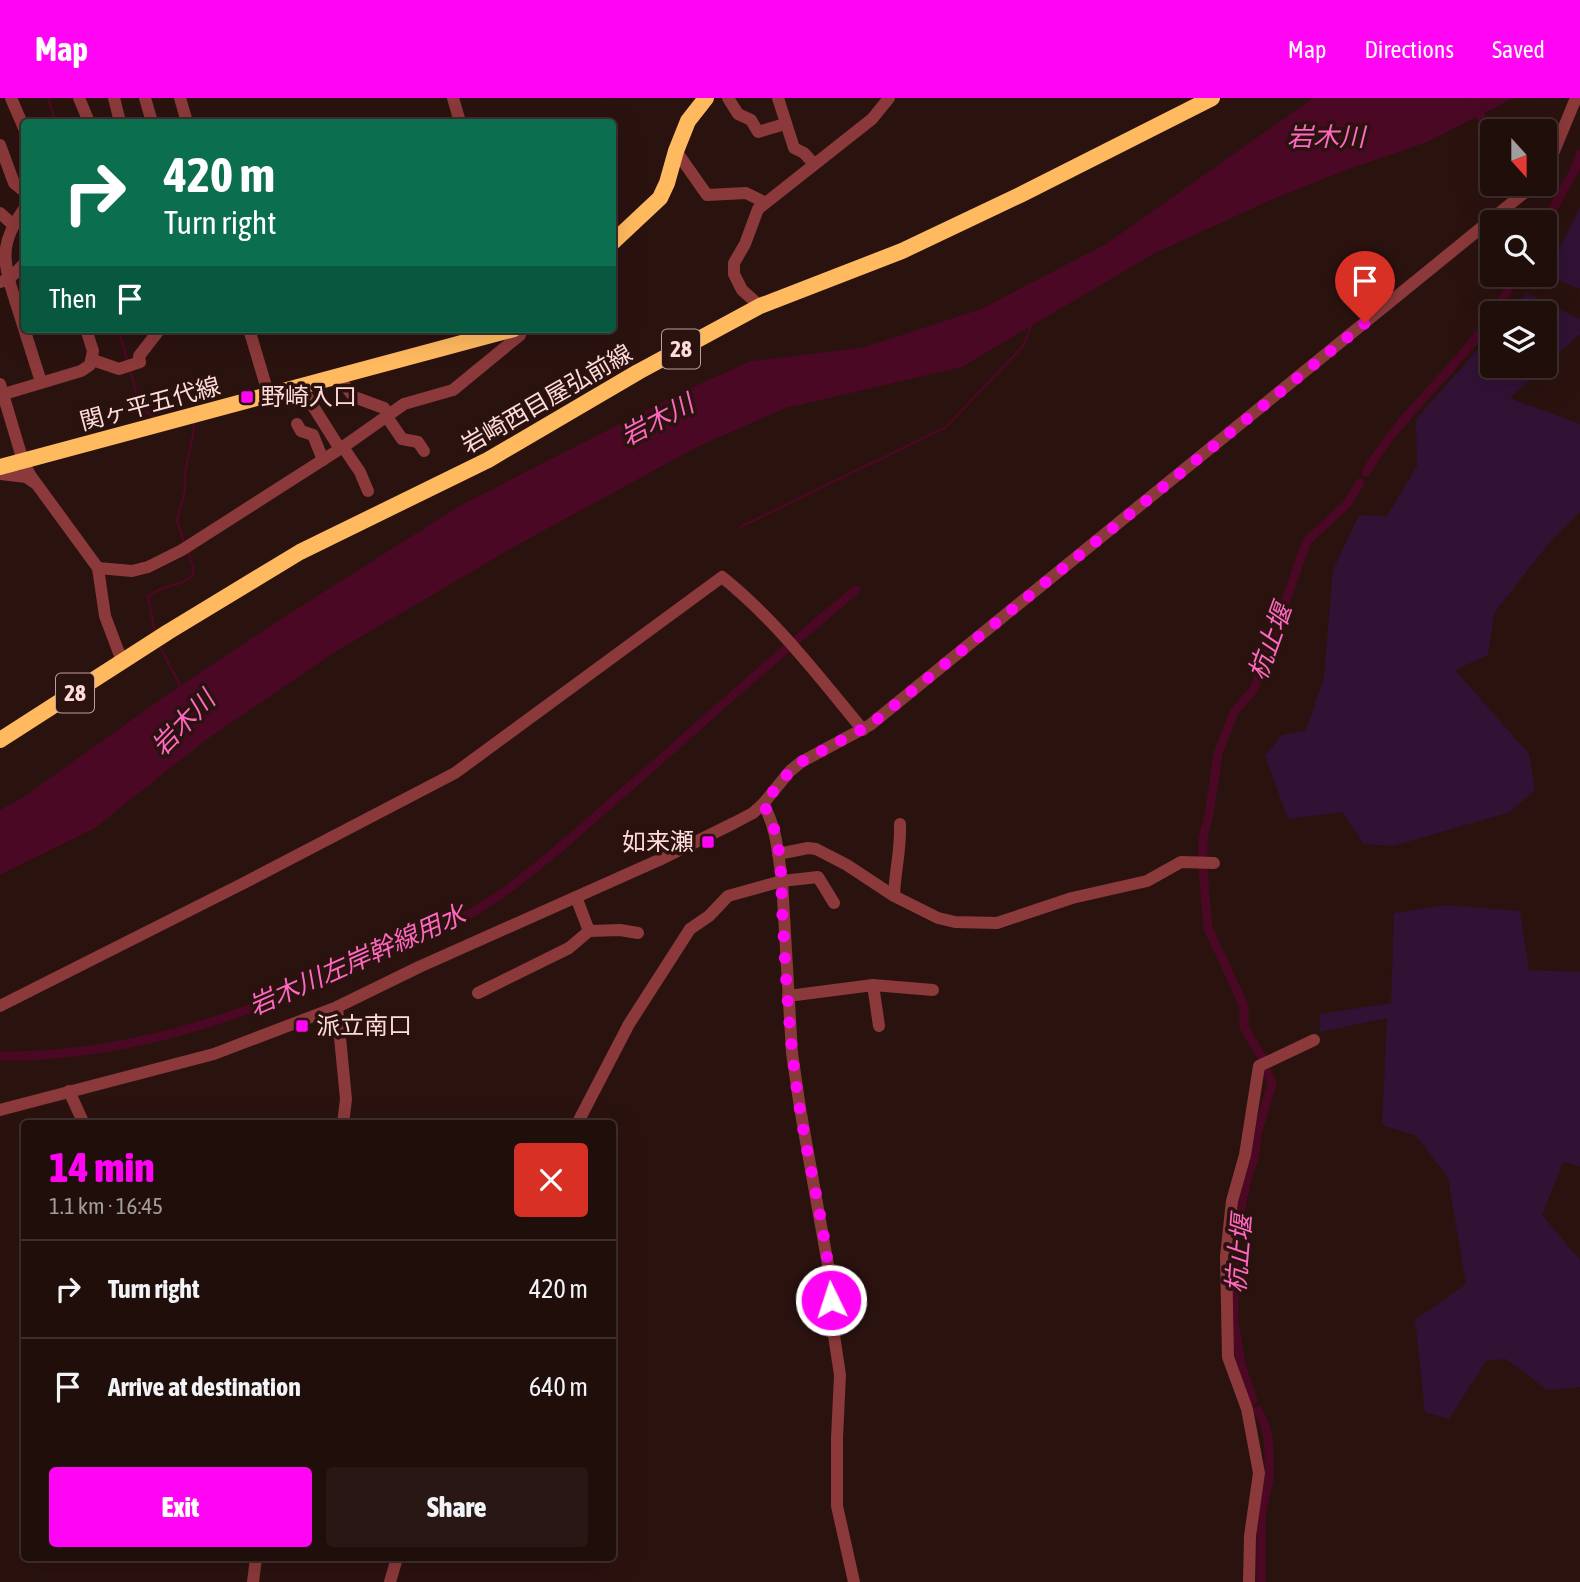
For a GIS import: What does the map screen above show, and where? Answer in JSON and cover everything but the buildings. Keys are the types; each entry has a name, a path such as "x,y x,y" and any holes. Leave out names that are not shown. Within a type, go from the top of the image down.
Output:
{"main road":[{"path":"616,239 660,198 688,121 706,98"},
{"name":"岩崎西目屋弘前線","path":"0,740 168,632 300,552 488,460 638,372 760,306 902,251 1212,98"},
{"name":"関ヶ平五代線","path":"0,467 499,333"}],"street":[{"path":"11,98 21,121"},
{"path":"79,98 87,119"},
{"path":"114,98 119,119"},
{"path":"145,98 151,119"},
{"path":"180,98 186,119"},
{"path":"453,98 459,119"},
{"path":"728,98 738,114 751,120 758,132 785,124"},
{"path":"778,98 794,149 804,153 814,164"},
{"path":"760,306 742,290 734,274 734,263 745,244 758,209 872,119 889,98"},
{"path":"1558,142 1576,98"},
{"path":"0,145 14,183 21,189"},
{"path":"676,151 707,195 746,193 764,202"},
{"path":"0,1110 214,1054 337,1007 753,813 801,762 863,730 1520,196"},
{"path":"20,300 4,281 1,247 11,223 21,212"},
{"path":"0,213 11,223"},
{"path":"4,281 21,267"},
{"path":"28,333 41,382"},
{"path":"87,333 93,351 90,365 41,382 2,389 23,461 98,568 105,615 122,662"},
{"path":"93,360 119,369 140,362 139,356 157,333"},
{"path":"250,333 269,396"},
{"path":"98,568 132,571 148,567 187,547 323,460 404,404 453,390 520,333"},
{"path":"338,377 354,397 384,408 402,439 418,442 424,451"},
{"path":"301,387 360,472 368,491"},
{"path":"297,424 301,431 313,435 323,460"},
{"path":"0,474 26,477 36,483"},
{"path":"0,1006 240,886 455,773 722,577 745,595 791,644 863,730"},
{"path":"763,804 772,818 782,881 788,996 800,1108 828,1265 832,1322 840,1375 837,1506 854,1582"},
{"path":"894,896 895,872 901,851 900,824"},
{"path":"778,854 816,849 847,865 894,896 938,918 955,922 997,923 1072,898 1147,881 1181,862 1214,863"},
{"path":"579,1120 629,1024 690,929 709,916 728,896 782,881 818,877 834,903"},
{"path":"576,897 589,931"},
{"path":"478,993 569,948 589,931 620,930 638,933"},
{"path":"788,996 873,985 933,990"},
{"path":"873,985 879,1026"},
{"path":"337,1007 346,1099 343,1120"},
{"path":"1250,1582 1250,1536 1259,1473 1247,1409 1228,1357 1226,1256 1232,1201 1245,1155 1259,1066 1314,1040"},
{"path":"69,1091 82,1120"},
{"path":"253,1582 256,1561"},
{"path":"390,1582 396,1561"}],"shaded area":[{"path":"1580,207 1580,289 1557,280 1557,253"},
{"path":"1527,293 1543,301 1520,301"},
{"path":"1557,308 1580,319 1580,334 1557,354"},
{"path":"1480,347 1480,378 1532,378 1510,398 1580,424 1580,512 1549,543 1494,613 1488,655 1455,670 1529,754 1535,790 1510,812 1393,846 1364,844 1342,812 1288,819 1265,756 1282,735 1306,731 1324,677 1333,570 1359,515 1387,516 1417,466 1416,419"},
{"path":"1447,905 1520,911 1529,970 1580,972 1580,1167 1563,1162 1542,1215 1580,1260 1580,1387 1547,1390 1506,1359 1486,1361 1449,1419 1425,1412 1415,1320 1466,1284 1448,1178 1416,1136 1382,1125 1387,1018 1320,1032 1320,1014 1391,1003 1394,913"}],"water":[{"name":"岩木川","path":"1313,98 1514,98 1427,142 1275,198 1153,254 962,367 786,408 699,446 519,544 335,652 203,742 95,828 0,875 0,810 22,798 168,694 281,619 461,505 684,391 751,361 862,348 981,309 1106,244"}],"waterway":[{"path":"48,98 55,119"},
{"name":"岩木川左岸幹線用水","path":"1469,98 1482,119"},
{"name":"杭止堰","path":"1552,210 1576,167 1580,154"},
{"name":"杭止堰","path":"1501,301 1510,287"},
{"path":"740,527 946,427 1023,346 1031,327"},
{"name":"杭止堰","path":"1366,472 1395,431 1480,332"},
{"path":"119,333 128,363"},
{"path":"130,369 141,405 145,411 158,418"},
{"path":"184,542 177,521 185,490 185,472 194,423"},
{"name":"杭止堰","path":"1203,856 1203,838 1218,754 1234,712 1254,689 1307,541 1347,504 1360,483"},
{"path":"155,632 148,597 193,575 188,551"},
{"name":"岩木川左岸幹線用水","path":"0,1056 102,1048 203,1025 300,990 473,912 514,884 560,847 856,590"},
{"path":"159,645 182,689"},
{"name":"杭止堰","path":"1203,870 1208,928 1244,1006 1244,1027 1262,1057"},
{"name":"杭止堰","path":"1253,1400 1241,1365 1234,1320 1235,1236 1255,1155 1257,1134 1272,1084 1266,1069"},
{"name":"杭止堰","path":"1258,1410 1266,1428 1269,1446 1269,1479 1261,1516 1261,1582"}],"place":[{"name":"野崎入口","path":"247,397"},
{"name":"如来瀬","path":"708,842"},
{"name":"派立南口","path":"302,1026"}],"route":[{"path":"831,1300 828,1265 792,1053 782,881 772,818 763,804 790,771 801,762 870,725 1365,323"}]}
